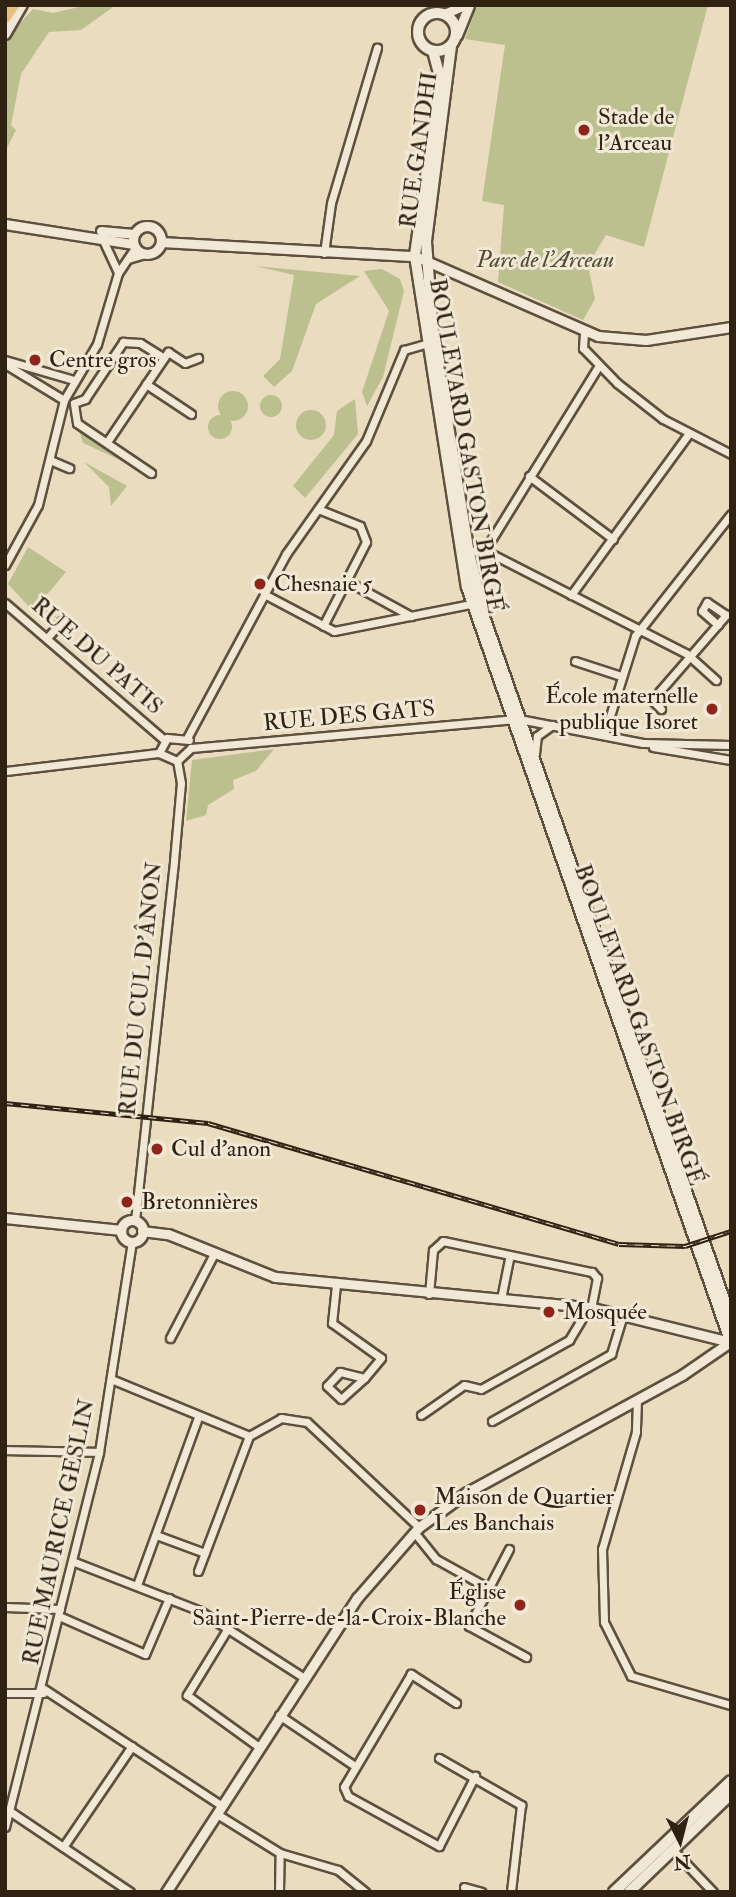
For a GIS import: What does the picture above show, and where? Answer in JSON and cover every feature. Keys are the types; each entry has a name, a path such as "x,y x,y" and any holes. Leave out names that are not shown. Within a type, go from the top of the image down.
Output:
{"highway":[{"path":"5,17 13,5"}],"main road":[{"path":"5,34 22,5"},
{"path":"422,5 423,20 419,38 433,51 451,46 457,35 442,14 431,5"},
{"path":"423,20 442,14"},
{"name":"RUE GANDHI","path":"427,260 451,46"},
{"name":"RUE GANDHI","path":"415,256 440,77 433,51"},
{"name":"BOULEVARD GASTON BIRGÉ","path":"415,256 476,603 731,1342"},
{"name":"BOULEVARD GASTON BIRGÉ","path":"427,260 430,343 476,603"},
{"name":"BOULEVARD GASTON BIRGÉ","path":"515,720 535,759 731,1319"},
{"path":"614,1892 731,1781"},
{"path":"629,1892 731,1794"}],"street":[{"path":"442,14 466,5"},
{"path":"457,35 466,5"},
{"path":"324,253 331,203 377,48"},
{"path":"8,221 136,245 161,242 415,256 584,333 646,340 731,327"},
{"path":"25,224 99,235 136,245"},
{"path":"5,565 38,505 64,400 105,326 118,273 150,226 161,242"},
{"path":"99,235 111,248 118,273"},
{"path":"584,333 581,345 598,365 689,433 731,454"},
{"path":"151,473 77,422 74,403 85,399 123,342 140,343 164,358"},
{"path":"187,738 264,594 318,509 366,441 404,349 430,343"},
{"path":"107,442 168,352 185,363 198,358"},
{"path":"5,362 74,380"},
{"path":"5,362 64,400"},
{"path":"484,550 598,365"},
{"path":"146,384 191,414"},
{"path":"571,595 689,433"},
{"path":"50,460 69,468"},
{"path":"529,476 613,539"},
{"path":"318,509 364,533 365,547 323,626"},
{"path":"605,732 621,676 639,631 731,514"},
{"path":"469,553 484,550 690,656 716,680"},
{"path":"347,582 411,616"},
{"path":"264,594 323,626 339,630 476,603"},
{"name":"RUE DU PATIS","path":"5,603 164,740"},
{"path":"661,709 652,700 729,616 706,603 702,611 718,625"},
{"path":"47,638 62,621"},
{"path":"575,661 621,676"},
{"name":"RUE DES GATS","path":"191,747 515,720 605,732 643,743"},
{"path":"535,759 535,740 552,725"},
{"path":"159,753 164,740 187,738"},
{"path":"5,771 159,753 177,761 191,747 187,738"},
{"path":"643,743 731,745"},
{"path":"643,743 678,756 731,760"},
{"name":"RUE DU CUL D'ÂNON","path":"135,1221 174,860 181,783 177,761"},
{"path":"5,1218 121,1230 135,1221 142,1231 275,1277 590,1308 731,1342"},
{"path":"121,1230 132,1242 142,1231"},
{"path":"421,1415 464,1385 481,1389 569,1340 590,1308 594,1274 509,1259 440,1241 433,1250 429,1294"},
{"name":"RUE MAURICE GESLIN","path":"5,1827 44,1691 59,1613 99,1452 132,1242"},
{"path":"170,1338 214,1254"},
{"path":"501,1299 509,1259"},
{"path":"336,1285 332,1323 381,1358 365,1378 341,1399 327,1386 340,1372 365,1378"},
{"path":"492,1421 611,1354 623,1315"},
{"path":"166,1892 303,1677 357,1598 416,1529 467,1492 637,1400 731,1342"},
{"path":"110,1379 248,1436"},
{"path":"637,1400 636,1432 602,1549 604,1622 631,1676 731,1705"},
{"path":"137,1585 198,1416"},
{"path":"198,1571 248,1436 281,1418 307,1422 416,1529 436,1559 488,1588"},
{"path":"5,1450 99,1452"},
{"path":"156,1535 205,1553"},
{"path":"509,1549 469,1626 526,1657"},
{"path":"72,1561 169,1598 228,1628 303,1677"},
{"path":"5,1607 59,1613 145,1654 169,1598"},
{"path":"228,1628 187,1695 259,1747"},
{"path":"456,1703 411,1674 352,1764 344,1787 348,1796 439,1846 475,1776"},
{"path":"5,1693 44,1691 132,1746 280,1853 325,1863 365,1892"},
{"path":"279,1715 352,1764"},
{"path":"63,1847 132,1746"},
{"path":"439,1758 521,1804 511,1892"},
{"path":"11,1812 130,1892"},
{"path":"673,1850 713,1892"},
{"path":"279,1892 280,1853"},
{"path":"464,1887 481,1892"}],"green space":[{"path":"88,5 116,5 81,30 49,32 21,74 11,125 16,130 5,152 5,44 33,9 53,13"},
{"name":"Stade de l'Arceau","path":"477,5 708,5 644,247 606,235 588,265 595,299 583,320 498,282 504,205 482,201 505,45 465,39"},
{"path":"255,266 360,276 316,304 292,371 274,387 263,376 280,359 294,275"},
{"path":"382,269 400,279 404,291 383,377 367,406 362,392 389,311 364,271"},
{"path":"233,391 244,395 248,406 244,417 233,421 222,417 218,406 222,395"},
{"path":"271,395 279,398 282,406 279,414 271,417 263,414 260,406 263,398"},
{"path":"355,399 358,434 305,498 293,486 334,435 337,411"},
{"path":"311,410 322,414 326,425 322,436 311,440 300,436 296,425 300,414"},
{"path":"220,415 231,422 232,427 225,438 220,439 209,432 208,427 215,416"},
{"path":"78,427 122,457 122,461 83,443"},
{"path":"84,462 127,486 111,506 109,487"},
{"path":"28,547 66,572 40,603 58,618 33,611 8,584"},
{"path":"274,749 256,771 233,780 234,789 208,805 206,815 186,821 192,760"}],"railway":[{"path":"5,1103 208,1123 619,1244 685,1246 731,1231"}],"place":[{"name":"Stade de l'Arceau","path":"584,130"},
{"name":"Centre gros","path":"35,360"},
{"name":"Chesnaie 5","path":"260,584"},
{"name":"École maternelle publique Isoret","path":"712,709"},
{"name":"Cul d’anon","path":"157,1149"},
{"name":"Bretonnières","path":"127,1202"},
{"name":"Mosquée","path":"549,1312"},
{"name":"Maison de Quartier Les Banchais","path":"420,1510"},
{"name":"Église Saint-Pierre-de-la-Croix-Blanche","path":"520,1605"}],"park label":[{"name":"Parc de l'Arceau","path":"545,260"}]}
